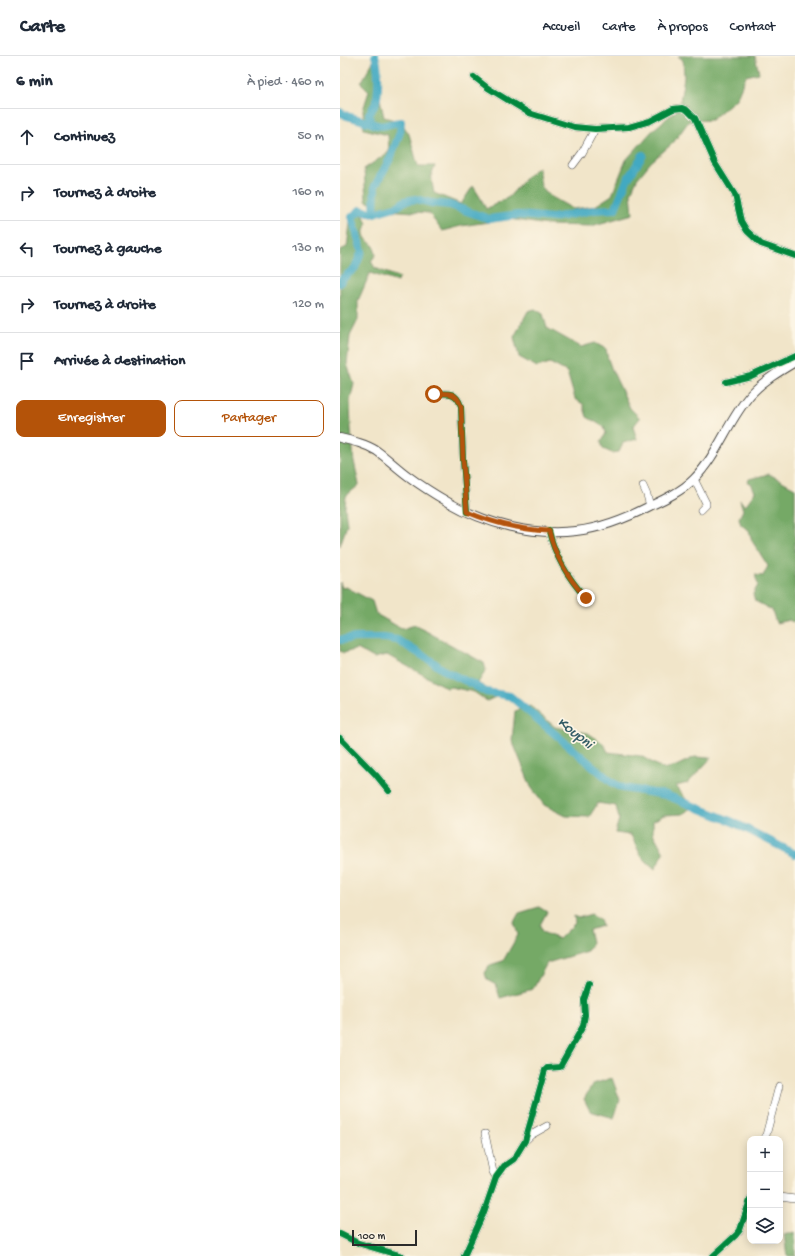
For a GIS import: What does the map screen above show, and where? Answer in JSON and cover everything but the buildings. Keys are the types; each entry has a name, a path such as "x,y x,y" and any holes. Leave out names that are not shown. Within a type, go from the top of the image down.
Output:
{"main road":[{"path":"340,438 354,441 376,451 420,484 448,502 467,512 492,522 509,526 549,531 576,531 592,528 621,519 674,493 694,479 707,463 751,394 761,385 795,362"}],"street":[{"path":"474,76 493,91 529,113 574,127 595,129 637,126 673,109 682,108 687,110 696,118 715,163 735,195 741,221 747,231 761,244 795,256"},
{"path":"573,166 595,129"},
{"path":"726,382 751,376 795,356"},
{"path":"434,394 450,393 456,396 460,401 467,512"},
{"path":"694,479 706,503 706,505 700,510"},
{"path":"643,486 650,506"},
{"path":"549,531 557,556 568,577 586,598"},
{"path":"340,738 376,774 389,791"},
{"path":"525,1141 544,1070 547,1068 560,1067 583,1026 586,1015 584,1000 589,985"},
{"path":"766,1136 778,1086"},
{"path":"464,1256 484,1212 496,1177 504,1166 514,1158 525,1141 531,1135 547,1126"},
{"path":"485,1134 493,1172 496,1177"},
{"path":"783,1197 795,1199"},
{"path":"713,1256 740,1230 747,1208"},
{"path":"340,1234 358,1243 402,1256"}],"green space":[{"path":"376,56 380,99 384,117 401,122 409,134 418,166 435,166 431,177 434,193 461,204 473,186 486,209 509,197 528,175 538,167 541,186 550,196 573,209 595,206 612,195 626,160 653,130 679,108 684,77 683,60 678,56 755,56 759,73 746,76 736,99 711,120 689,121 673,143 651,162 637,179 631,193 633,214 591,226 547,225 509,219 461,226 442,231 429,213 385,210 366,201 364,169 389,152 388,135 364,129 363,110 369,91 361,83"},
{"path":"357,212 364,216 367,224 364,234 366,239 374,246 376,255 371,261 375,268 400,278 397,282 370,273 358,301 358,320 350,336 347,364 354,384 350,401 351,429 354,461 359,485 346,496 345,508 347,525 340,546 340,250 347,247 350,223"},
{"path":"535,309 543,314 547,328 581,347 595,343 606,349 612,370 630,408 640,418 633,427 637,439 623,443 619,452 612,453 603,449 601,442 606,433 604,427 587,417 583,404 575,399 567,372 550,363 537,367 519,357 514,337 528,311"},
{"path":"769,474 795,488 795,623 789,620 776,623 772,610 755,601 753,594 758,585 755,575 763,576 768,566 752,541 749,530 741,525 739,518 743,510 740,500 745,506 755,492 751,483 748,482 749,479"},
{"path":"340,582 342,588 346,587 372,601 376,614 402,629 415,625 484,663 486,670 478,683 498,696 487,701 474,692 451,687 447,688 387,655 374,658 357,649 344,653 340,651"},
{"path":"530,706 555,727 588,733 604,744 608,752 641,756 663,769 676,766 695,757 711,758 688,783 676,786 692,807 683,814 664,815 653,821 653,833 664,853 655,869 641,856 631,835 615,833 619,819 616,806 598,803 589,817 566,816 544,805 531,787 512,740 515,711"},
{"path":"539,907 547,912 540,925 542,932 559,939 575,923 574,916 578,918 591,914 600,919 602,926 589,930 592,943 587,951 547,963 533,989 500,998 496,985 487,980 485,973 490,965 503,961 518,935 514,922 519,913"},
{"path":"612,1078 620,1100 614,1118 590,1111 584,1099 593,1084"},
{"path":"795,1232 795,1256 787,1256 784,1235"}],"waterway":[{"path":"374,213 375,186 391,157 400,132 401,122 383,126 371,123 369,114 376,102 378,86 378,72 375,56"},
{"path":"340,112 347,116 371,123"},
{"path":"340,283 341,280 355,268 362,251 352,217 360,210 374,213 398,206 405,201 416,199 431,203 450,205 489,219 518,215 553,218 594,210 615,209 627,180 643,155"},
{"name":"Koupni","path":"340,640 356,638 384,638 397,640 445,671 486,692 510,696 613,783 623,788 666,795 733,822 795,854"}],"cycle path":[{"path":"474,77 488,88 529,113 574,127 595,129 629,127 650,121 673,109 682,108 687,110 695,118 715,163 735,195 741,221 747,231 761,244 795,256"},
{"path":"726,382 751,376 795,356"},
{"path":"434,394 447,393 454,395 461,406 467,512"},
{"path":"549,531 555,550 563,567 573,583 586,598"},
{"path":"340,738 376,775 389,791"},
{"path":"464,1256 484,1212 496,1177 504,1166 514,1159 525,1141 545,1070 547,1068 560,1067 583,1026 585,1015 584,1000 589,985"},
{"path":"713,1256 740,1230 747,1208"},
{"path":"340,1234 358,1243 402,1256"}],"route":[{"path":"434,394 450,393 456,396 460,401 467,512 492,522 509,526 549,531 551,542 568,577 586,598"}]}
